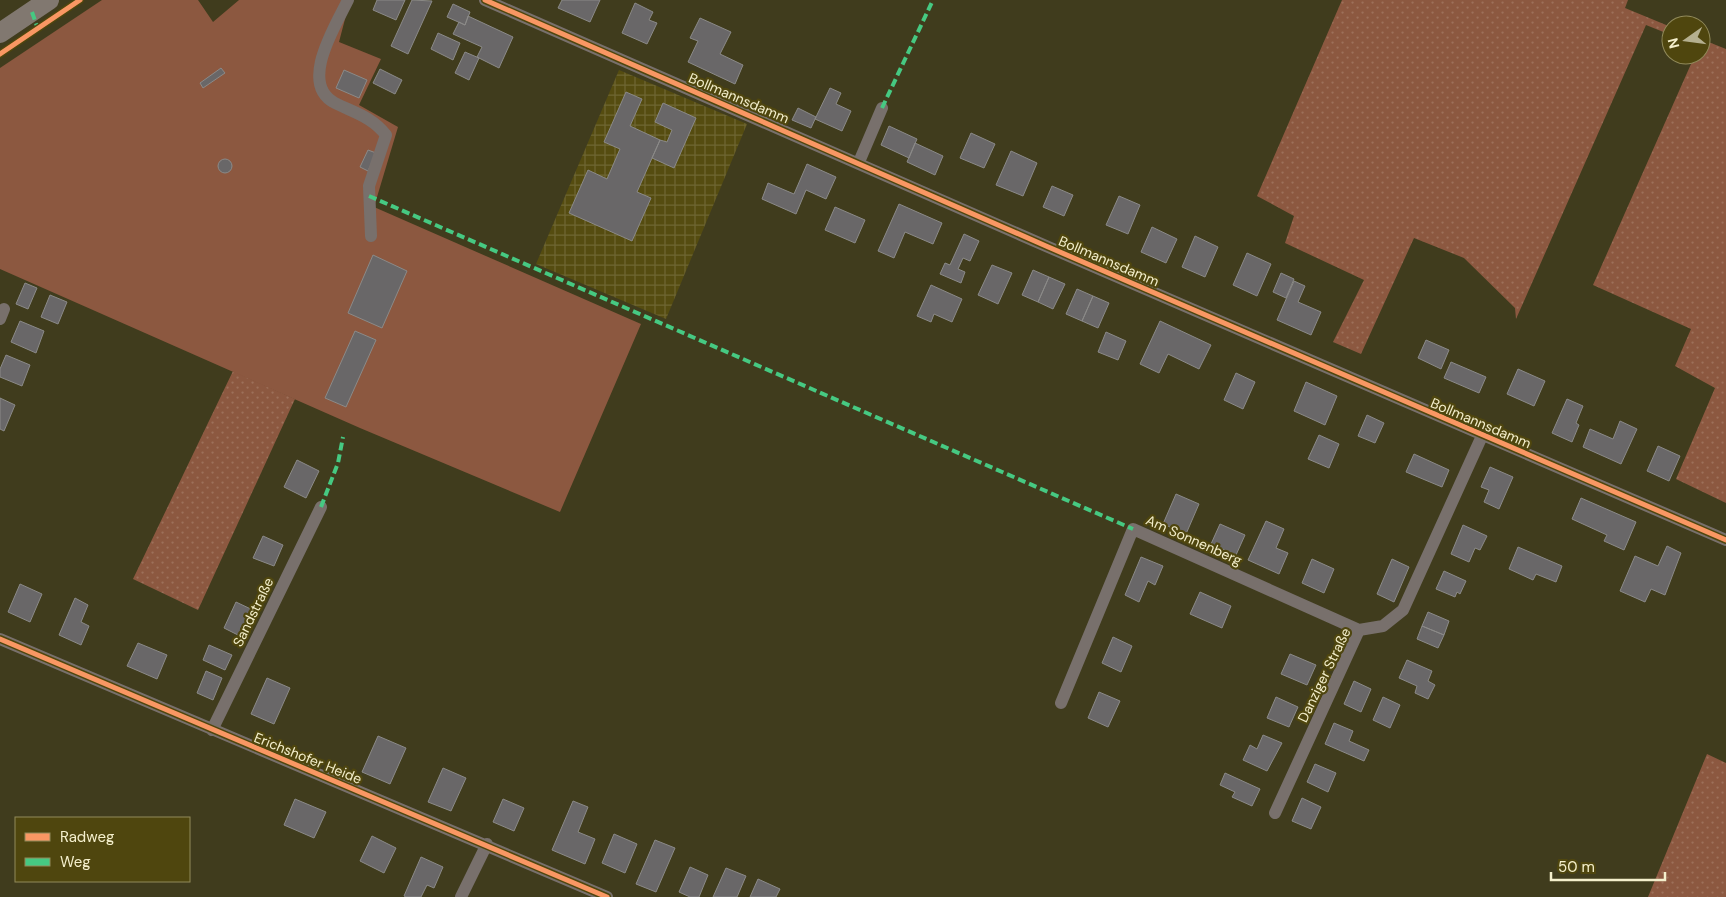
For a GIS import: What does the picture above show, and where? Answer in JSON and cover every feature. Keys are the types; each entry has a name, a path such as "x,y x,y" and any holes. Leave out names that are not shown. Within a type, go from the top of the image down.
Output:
{"main road":[{"path":"0,33 28,6 50,0"}],"street":[{"path":"348,0 321,58 318,76 322,92 332,102 376,122 386,135 369,186 371,236"},
{"name":"Bollmannsdamm","path":"485,0 1482,436 1726,540"},
{"path":"859,162 882,108"},
{"name":"Danziger Straße","path":"1275,812 1360,630 1382,626 1403,610 1482,436"},
{"name":"Sandstraße","path":"212,730 321,507"},
{"name":"Am Sonnenberg","path":"1061,703 1133,529 1360,630"},
{"name":"Erichshofer Heide","path":"0,639 212,730 487,844 607,897"},
{"path":"461,897 487,844"}],"shaded area":[{"path":"102,0 198,0 213,22 239,0 350,0 339,42 381,59 359,105 398,127 374,207 641,324 560,512 360,428 0,269 0,68"},
{"path":"1342,0 1628,0 1625,8 1661,23 1661,31 1646,25 1516,319 1515,308 1464,258 1414,238 1361,354 1333,342 1364,280 1285,243 1294,216 1257,196"},
{"path":"1711,43 1726,49 1726,503 1676,479 1715,388 1675,366 1691,329 1593,285 1691,65 1711,65"},
{"path":"619,70 747,124 666,319 536,264"},
{"path":"233,371 295,399 198,610 133,579"},
{"path":"1707,754 1726,763 1726,897 1648,897"}],"building":[{"path":"377,0 405,0 396,20 373,10"},
{"path":"412,0 432,1 408,54 391,46"},
{"path":"562,0 600,0 590,22 558,8"},
{"path":"635,3 653,12 649,20 657,23 647,44 622,33"},
{"path":"453,4 470,12 465,25 447,17"},
{"path":"468,16 513,37 499,68 477,57 482,47 453,34 459,22 465,25"},
{"path":"700,18 731,32 720,54 743,65 735,84 688,62 698,41 690,38"},
{"path":"438,33 460,43 453,60 431,49"},
{"path":"465,52 479,58 469,80 455,73"},
{"path":"221,68 225,73 203,88 200,83"},
{"path":"380,69 402,80 395,94 373,83"},
{"path":"344,70 367,80 359,98 336,88"},
{"path":"830,88 841,93 836,104 851,111 842,131 815,119"},
{"path":"626,92 642,99 630,126 660,140 637,192 651,198 632,241 569,213 588,170 607,179 620,149 604,142"},
{"path":"663,103 696,118 674,168 652,158 660,140 667,142 672,130 655,122"},
{"path":"798,108 816,117 811,128 792,120"},
{"path":"889,126 917,139 909,158 881,145"},
{"path":"971,133 995,144 984,168 960,158"},
{"path":"915,143 943,156 935,175 907,162"},
{"path":"368,150 376,153 368,171 360,167"},
{"path":"1011,151 1037,163 1023,196 996,185"},
{"path":"225,159 230,161 232,166 230,171 225,173 220,171 218,166 220,161"},
{"path":"807,164 836,177 826,199 806,190 796,214 762,199 768,183 794,194"},
{"path":"1052,186 1073,195 1064,216 1043,207"},
{"path":"1119,196 1140,205 1128,234 1106,225"},
{"path":"899,204 942,223 933,244 905,232 894,258 878,251"},
{"path":"835,207 865,220 855,243 825,230"},
{"path":"1152,227 1177,239 1166,263 1141,252"},
{"path":"964,234 979,241 970,261 963,258 958,269 965,272 961,283 940,274 945,263 950,265"},
{"path":"1195,236 1218,247 1205,277 1182,267"},
{"path":"1247,253 1271,264 1257,296 1233,285"},
{"path":"373,255 407,271 382,328 348,313"},
{"path":"992,265 1012,273 998,304 978,295"},
{"path":"1033,270 1049,277 1038,302 1022,295"},
{"path":"1281,273 1294,279 1286,298 1273,292"},
{"path":"1049,277 1065,284 1053,309 1038,302"},
{"path":"1294,281 1305,286 1298,302 1321,312 1311,335 1277,320"},
{"path":"25,283 37,288 28,309 16,304"},
{"path":"931,285 962,299 952,322 934,314 931,322 917,316"},
{"path":"1077,289 1093,296 1082,321 1066,314"},
{"path":"50,295 67,302 58,324 41,317"},
{"path":"1093,296 1109,303 1098,328 1082,321"},
{"path":"20,321 44,331 36,353 11,342"},
{"path":"1160,321 1211,345 1199,369 1168,354 1159,373 1140,364"},
{"path":"355,331 376,340 346,407 325,398"},
{"path":"1106,332 1126,341 1118,360 1098,352"},
{"path":"1426,340 1449,350 1441,369 1418,358"},
{"path":"6,355 30,365 22,386 0,377 0,369"},
{"path":"1451,362 1486,377 1479,393 1444,378"},
{"path":"1518,369 1545,381 1534,406 1507,394"},
{"path":"1236,373 1255,382 1243,409 1224,400"},
{"path":"1306,382 1337,396 1325,425 1294,411"},
{"path":"0,398 15,405 4,431 0,429"},
{"path":"1567,399 1583,406 1576,423 1579,425 1572,442 1552,433"},
{"path":"1367,415 1384,423 1375,443 1358,436"},
{"path":"1620,421 1637,429 1621,464 1583,447 1590,429 1613,439"},
{"path":"1319,435 1339,444 1329,468 1308,459"},
{"path":"1658,446 1680,456 1669,481 1647,471"},
{"path":"1414,454 1449,470 1442,487 1406,472"},
{"path":"297,460 319,471 306,498 284,487"},
{"path":"1490,467 1513,477 1499,509 1484,502 1489,490 1481,487"},
{"path":"1176,494 1199,504 1186,534 1163,524"},
{"path":"1581,498 1636,522 1624,550 1604,541 1607,535 1572,519"},
{"path":"1266,521 1284,529 1276,548 1288,553 1279,574 1248,560"},
{"path":"1220,524 1245,535 1236,555 1211,544"},
{"path":"1463,525 1487,536 1480,550 1475,548 1469,562 1451,554"},
{"path":"263,536 283,545 274,566 253,558"},
{"path":"1667,546 1681,553 1665,595 1651,589 1645,602 1620,591 1635,556 1658,566"},
{"path":"1518,547 1562,566 1556,582 1536,574 1533,580 1509,569"},
{"path":"1141,557 1163,566 1155,585 1148,581 1139,602 1125,595"},
{"path":"1312,559 1334,569 1324,593 1302,583"},
{"path":"1392,559 1409,567 1394,602 1377,594"},
{"path":"1444,571 1466,581 1460,594 1457,592 1455,597 1436,589"},
{"path":"20,584 42,594 30,622 8,612"},
{"path":"1200,592 1231,606 1222,628 1190,614"},
{"path":"75,598 88,605 81,622 89,626 81,645 59,635"},
{"path":"236,602 255,611 242,637 224,628"},
{"path":"1428,612 1449,621 1444,635 1422,626"},
{"path":"1422,626 1444,635 1438,648 1417,639"},
{"path":"1113,637 1132,646 1121,672 1102,663"},
{"path":"138,643 167,655 157,679 127,666"},
{"path":"209,645 232,655 225,670 203,660"},
{"path":"1290,654 1316,665 1307,685 1281,674"},
{"path":"1407,660 1432,671 1428,681 1435,685 1428,699 1415,693 1417,686 1399,678"},
{"path":"206,671 222,678 213,700 197,693"},
{"path":"267,678 290,688 274,724 251,714"},
{"path":"1354,681 1371,689 1361,712 1344,704"},
{"path":"1099,692 1120,701 1108,727 1088,718"},
{"path":"1276,697 1298,707 1289,727 1267,718"},
{"path":"1383,697 1400,705 1390,728 1373,720"},
{"path":"1334,723 1353,731 1349,741 1369,750 1364,761 1325,744"},
{"path":"1263,735 1282,743 1267,771 1243,760 1250,745 1257,749"},
{"path":"378,736 406,748 390,784 362,772"},
{"path":"1315,764 1336,773 1328,792 1307,782"},
{"path":"443,768 466,778 451,811 428,802"},
{"path":"1225,773 1260,789 1252,806 1232,797 1235,792 1220,785"},
{"path":"1302,798 1321,807 1311,829 1292,821"},
{"path":"295,799 326,812 314,838 284,825"},
{"path":"503,799 524,808 514,831 493,822"},
{"path":"573,801 588,807 578,832 595,839 585,864 552,850"},
{"path":"614,834 637,844 625,873 602,863"},
{"path":"372,836 396,848 384,873 360,861"},
{"path":"655,840 675,848 656,892 636,884"},
{"path":"421,857 443,867 434,888 427,885 421,897 406,897 404,896"},
{"path":"690,867 708,875 699,897 690,897 679,892"},
{"path":"726,868 746,876 737,897 713,897"},
{"path":"758,879 780,889 776,897 750,897"}],"marked path":[{"path":"882,108 933,0"},
{"path":"32,12 38,29"},
{"path":"369,196 1133,529"},
{"path":"321,507 338,463 343,437"}],"cycle path":[{"path":"0,54 80,0"},
{"path":"485,0 1046,246 1726,540"},
{"path":"0,639 607,897"}]}
